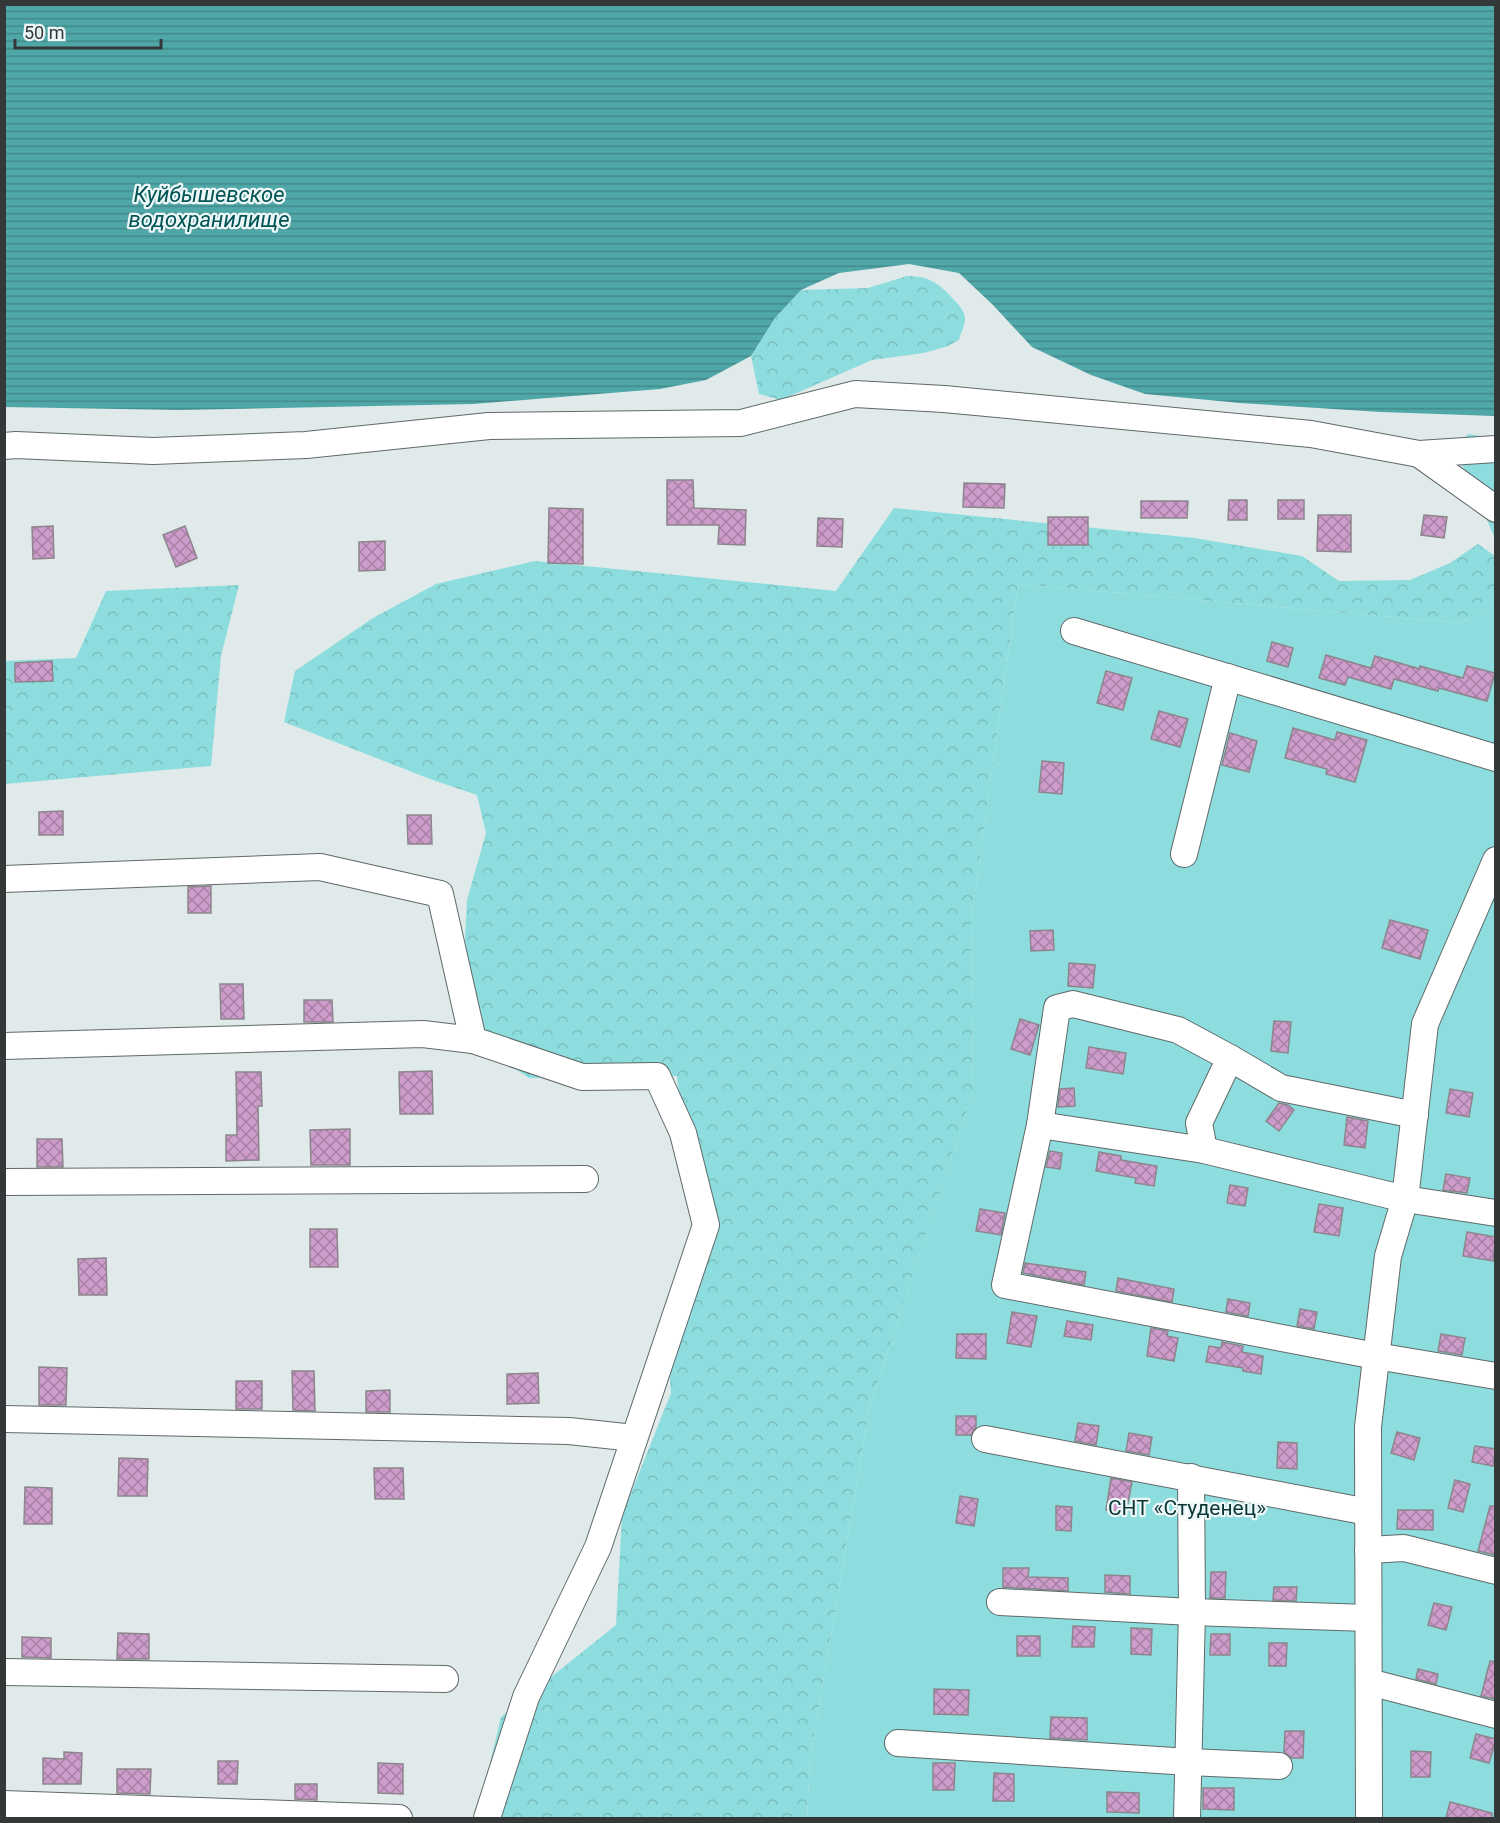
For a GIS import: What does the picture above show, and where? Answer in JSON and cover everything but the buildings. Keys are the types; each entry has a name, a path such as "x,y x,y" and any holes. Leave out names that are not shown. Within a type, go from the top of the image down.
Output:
{"street":[{"path":"4,446 153,451 306,445 489,426 741,423 855,394 944,399 1311,434 1419,454 1496,449"},
{"path":"1419,454 1496,509"},
{"path":"1074,631 1496,758"},
{"path":"1184,854 1228,677"},
{"path":"1369,1818 1368,1427 1388,1256 1405,1199 1425,1024 1496,860"},
{"path":"4,879 320,867 440,894 473,1040"},
{"path":"1415,1115 1281,1088 1178,1030 1073,1004 1057,1008 1040,1125 1005,1285 1376,1356 1496,1376"},
{"path":"4,1046 423,1035 473,1040 582,1077 657,1076 683,1133 706,1225 598,1547 526,1697 487,1818"},
{"path":"1204,1150 1198,1123 1230,1058"},
{"path":"1040,1125 1204,1150 1405,1199 1496,1214"},
{"path":"4,1182 585,1179"},
{"path":"4,1419 569,1431 634,1438"},
{"path":"985,1439 1368,1512"},
{"path":"1187,1818 1192,1612 1191,1477"},
{"path":"1368,1550 1404,1548 1496,1571"},
{"path":"1000,1602 1368,1618"},
{"path":"4,1672 445,1679"},
{"path":"1368,1682 1496,1716"},
{"path":"898,1743 1279,1766"},
{"path":"4,1804 399,1818"}],"green space":[{"path":"907,276 934,282 960,306 965,320 959,340 924,353 872,360 781,400 759,394 751,356 775,318 801,290 868,288"},
{"path":"1468,434 1495,438 1495,538 1455,450"},
{"path":"894,508 1195,538 1302,556 1339,581 1410,580 1450,563 1478,544 1495,556 1495,605 1460,623 1018,584 971,921 973,1092 870,1405 810,1759 807,1818 477,1818 501,1717 616,1625 622,1516 671,1393 666,1327 700,1283 677,1076 529,1078 473,1040 465,937 467,900 486,833 477,795 284,722 295,671 373,618 436,584 535,561 836,591"},
{"name":"СНТ «Студенец»","path":"1018,584 1460,623 1495,605 1495,1818 807,1818 810,1759 870,1405 973,1092 971,921"},
{"path":"239,585 221,656 211,766 5,784 4,661 76,658 106,591"}],"water":[{"name":"Куйбышевское водохранилище","path":"5,4 1495,5 1495,416 1381,412 1145,394 1091,375 1032,347 959,273 909,264 839,273 801,290 775,318 751,356 706,380 660,389 473,404 179,410 5,407"}]}
